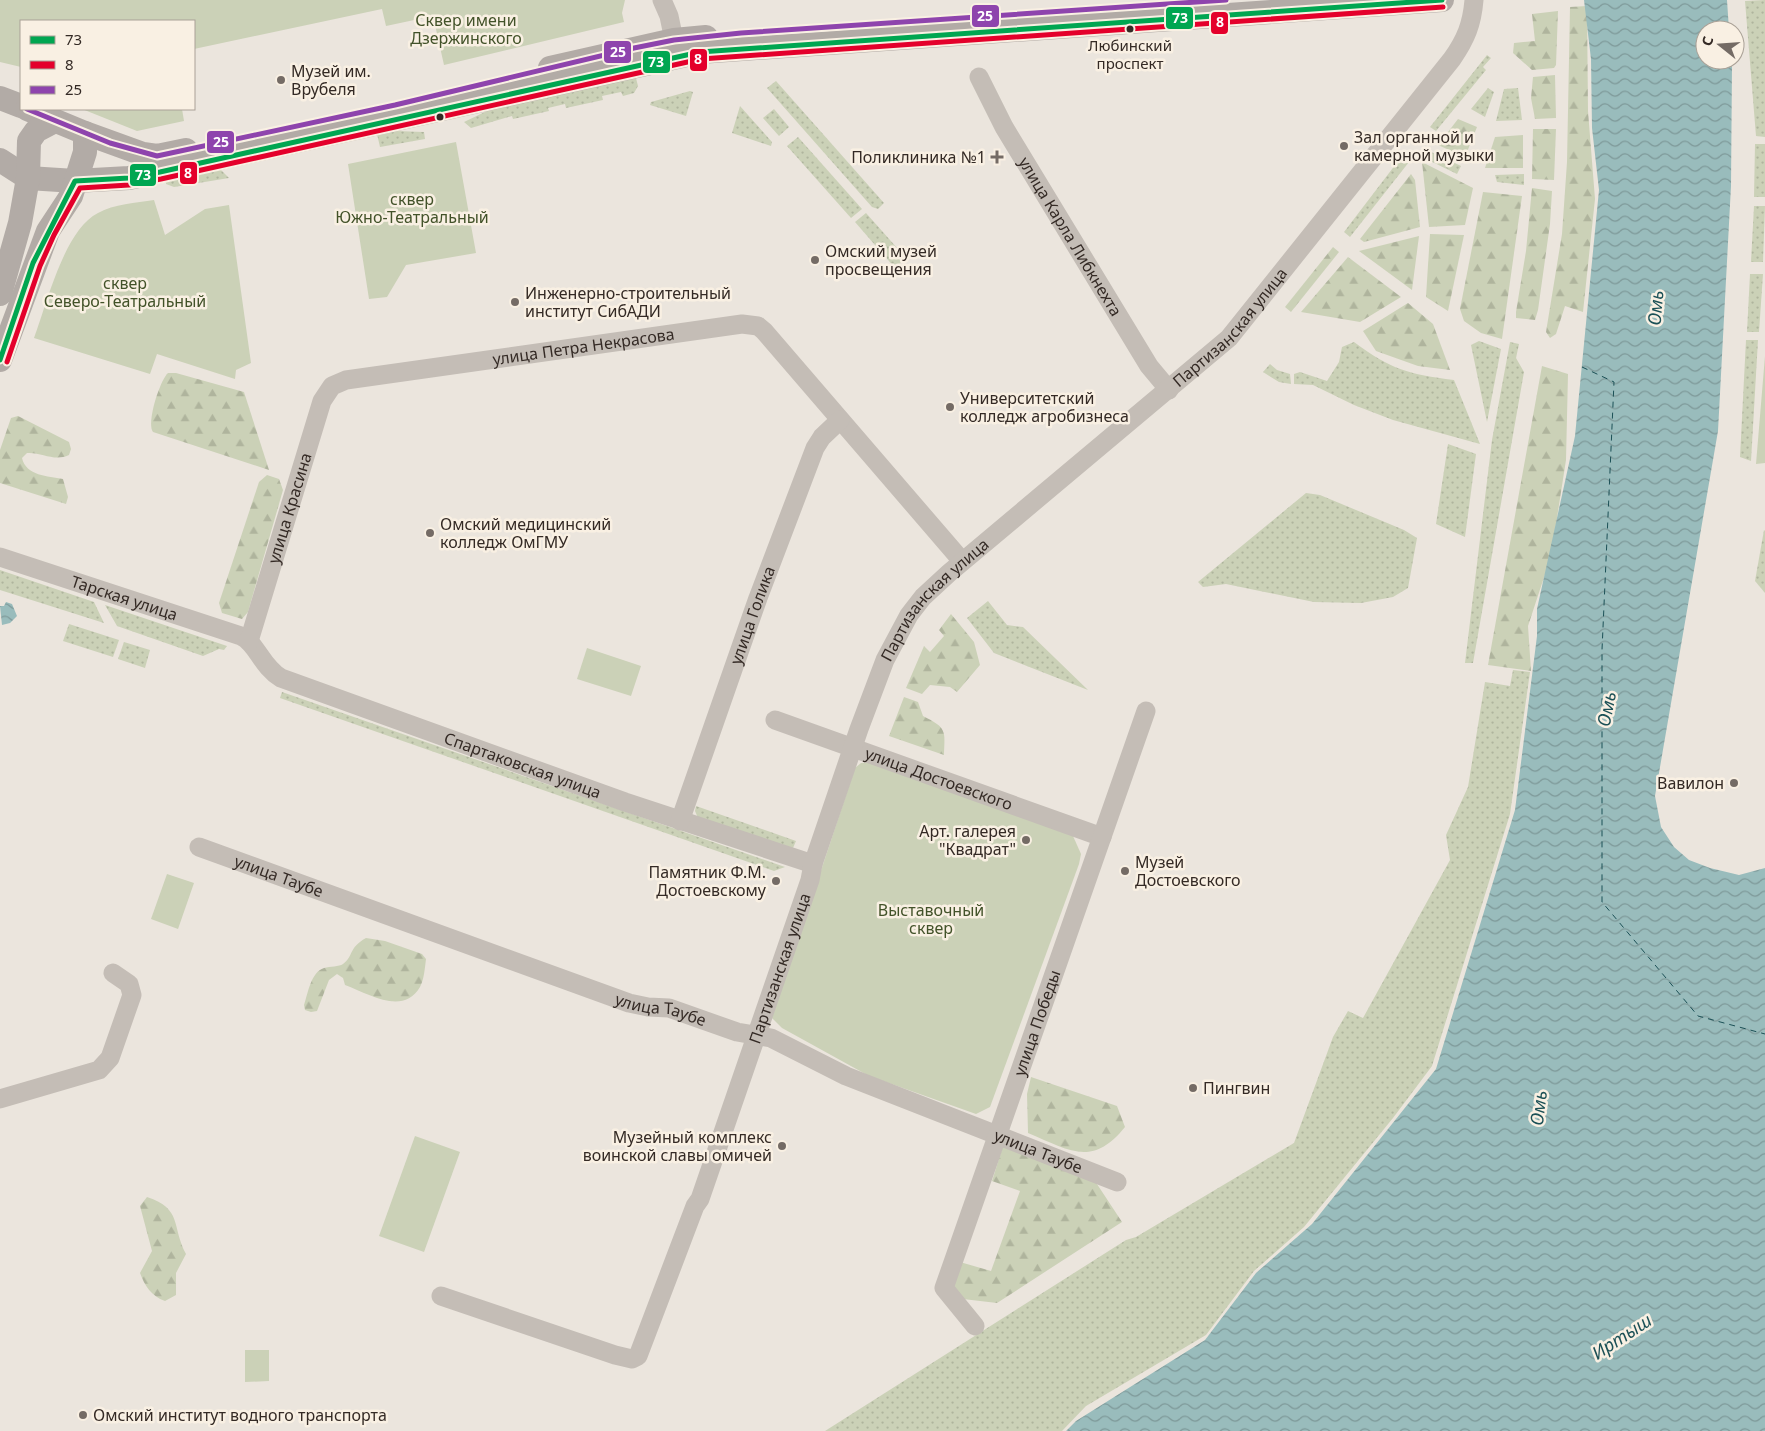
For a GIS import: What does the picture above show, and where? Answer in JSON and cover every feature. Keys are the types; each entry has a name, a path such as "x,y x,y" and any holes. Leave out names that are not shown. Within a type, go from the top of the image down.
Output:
{"main road":[{"path":"29,110 50,123 129,150 157,156 395,105 674,40 749,32 1226,0"},
{"path":"0,160 28,178 75,181 130,178 700,52 1442,0"},
{"path":"0,98 20,106"},
{"path":"0,294 20,223 28,178 29,141 36,131 50,123"},
{"path":"0,360 42,243 48,230 71,196 85,152 85,134"}],"street":[{"path":"662,0 669,16 674,40"},
{"name":"Партизанская улица","path":"441,1296 615,1355 632,1359 638,1356 695,1206 700,1199 810,880 813,864 853,747 885,660 901,628 923,598 962,561 1169,390 1229,338 1246,320 1465,41 1472,23 1474,0"},
{"name":"улица Карла Либкнехта","path":"979,77 1017,148 1149,366 1169,390"},
{"name":"улица Петра Некрасова","path":"339,382 750,324 764,331 962,561"},
{"name":"улица Красина","path":"249,640 322,401 327,391 339,382"},
{"name":"улица Голика","path":"680,821 758,598 812,456 822,437 840,420"},
{"name":"Тарская улица","path":"0,557 249,640"},
{"name":"Спартаковская улица","path":"249,640 264,664 281,678 680,821 813,864"},
{"name":"улица Победы","path":"976,1326 944,1288 1146,711"},
{"name":"улица Достоевского","path":"775,720 1102,837"},
{"name":"улица Таубе","path":"199,846 628,1003 648,1007 669,1008 736,1032 771,1038 846,1076 997,1137 1117,1182"},
{"path":"0,1099 99,1070 110,1058 132,995 129,984 113,973"}],"green space":[{"name":"Сквер имени Дзержинского","path":"0,0 625,0 622,13 624,22 444,65 433,16 386,26 382,9 195,49 195,20 20,20 20,67 0,62"},
{"path":"1765,0 1765,137 1756,136 1745,1"},
{"path":"1587,6 1588,111 1595,199 1583,312 1565,306 1556,334 1550,338 1546,332 1562,234 1567,162 1570,7"},
{"path":"1558,11 1556,65 1554,68 1532,70 1513,53 1514,43 1535,41 1532,14"},
{"path":"1487,55 1491,58 1483,67 1486,70 1436,131 1430,127"},
{"path":"635,74 638,86 634,93 623,96 621,92 602,96 603,100 566,108 565,104 548,108 549,111 513,119 512,116 471,128 464,122 491,109"},
{"path":"1555,75 1556,118 1535,119 1531,98 1533,77"},
{"path":"776,81 884,203 878,209 872,207 767,88"},
{"path":"1488,88 1494,92 1485,117 1471,109"},
{"path":"1518,88 1522,120 1496,121 1504,89"},
{"path":"690,91 693,92 686,116 650,105 651,102"},
{"path":"740,106 772,142 771,146 732,133"},
{"path":"774,109 789,127 779,136 763,118"},
{"path":"84,110 182,110 184,121 137,131"},
{"path":"1458,119 1477,127 1465,157 1438,145"},
{"path":"1533,129 1556,129 1554,180 1532,179"},
{"path":"396,131 424,132 425,139 380,147 377,134"},
{"path":"1523,135 1523,168 1485,168 1495,137"},
{"path":"798,137 862,209 851,218 787,146"},
{"name":"сквер Южно-Театральный","path":"456,142 476,253 406,265 387,297 369,299 348,164"},
{"path":"1755,144 1765,144 1765,197 1754,197"},
{"path":"1427,150 1461,166 1457,174 1422,157"},
{"path":"1402,156 1409,162 1350,237 1344,232"},
{"path":"1422,162 1473,188 1465,225 1429,227"},
{"path":"218,167 229,178 174,187 166,184 166,180"},
{"path":"1411,174 1415,180 1420,227 1364,242 1360,239"},
{"path":"1524,174 1524,185 1497,182 1495,175"},
{"path":"1532,188 1552,191 1550,224 1535,320 1516,318 1526,251"},
{"path":"1483,192 1522,196 1502,339 1481,333 1464,321 1460,309"},
{"name":"сквер Северо-Театральный","path":"154,200 165,235 205,209 229,205 251,363 236,370 235,379 157,354 150,374 34,338 66,251 75,235 86,222 104,210 125,204"},
{"path":"1754,206 1765,206 1763,262 1751,262"},
{"path":"866,213 906,258 895,268 855,222"},
{"path":"1430,234 1464,235 1448,311 1426,297"},
{"path":"1419,236 1412,290 1359,251"},
{"path":"1333,247 1339,252 1291,312 1285,307"},
{"path":"1348,257 1401,297 1360,322 1301,312"},
{"path":"1750,274 1763,274 1759,332 1747,332"},
{"path":"1408,303 1433,324 1450,370 1418,366 1376,351 1363,331"},
{"path":"1746,340 1758,340 1751,461 1740,457"},
{"path":"1479,341 1501,349 1487,422 1471,345"},
{"path":"1354,342 1390,365 1412,373 1454,380 1480,444 1393,420 1354,405 1313,385 1294,384 1294,374 1300,372 1327,381 1339,362 1342,347"},
{"path":"1510,342 1519,344 1516,358 1524,372 1473,663 1465,663 1492,440"},
{"path":"1765,356 1765,463 1756,464"},
{"path":"1270,364 1277,370 1290,374 1291,384 1279,382 1263,372"},
{"path":"1542,366 1568,374 1566,460 1551,556 1528,626 1531,671 1488,665"},
{"path":"168,373 176,373 244,392 269,470 153,432 151,420 155,402 161,384"},
{"path":"18,416 69,442 71,449 69,455 64,457 58,458 27,453 22,458 24,464 33,472 63,479 68,497 66,504 0,483 0,450 11,418"},
{"path":"1448,444 1476,454 1465,537 1436,524"},
{"path":"267,475 279,479 283,490 248,612 242,619 222,613 219,603 259,482"},
{"path":"1306,493 1320,495 1404,530 1417,538 1408,588 1393,597 1361,603 1314,602 1226,584 1203,587 1198,582"},
{"path":"1765,531 1765,593 1755,581"},
{"path":"0,570 94,602 104,623 0,590"},
{"path":"988,601 1007,625 1023,627 1088,690 994,653 967,618"},
{"path":"105,605 227,646 224,650 219,649 203,656 117,626"},
{"path":"951,614 974,642 980,665 957,692 950,687 930,685 922,694 906,688 924,646 930,652 944,636 939,630"},
{"path":"69,624 119,640 113,657 63,641"},
{"path":"124,642 150,650 145,668 118,659"},
{"path":"587,648 641,666 631,696 577,679"},
{"path":"1513,670 1530,672 1510,814 1432,1066 1393,1118 1304,1227 1254,1271 1206,1335 1086,1406 1062,1431 825,1431 1126,1240 1136,1237 1294,1143 1333,1037 1348,1011 1363,1018 1450,860 1446,835 1468,787 1485,682 1510,686"},
{"path":"282,692 785,867 774,871 280,698"},
{"path":"904,697 918,702 923,716 937,724 943,731 945,740 944,755 889,736"},
{"name":"Выставочный сквер","path":"875,762 1073,836 1081,854 1079,864 990,1107 976,1114 869,1076 782,1028 772,1018 855,768 861,763"},
{"path":"696,806 796,841 793,848 698,818 695,811"},
{"path":"167,874 194,883 178,929 151,919"},
{"path":"366,938 385,941 422,954 426,959 423,977 420,987 413,996 404,1000 385,1000 345,985 343,978 337,974 329,980 317,1011 305,1010 304,1005 316,974 324,968 343,964 349,958 356,945"},
{"path":"1031,1077 1117,1106 1125,1127 1113,1140 1102,1148 1080,1152 1056,1145 1028,1133 1027,1094"},
{"path":"415,1136 460,1152 424,1252 379,1236"},
{"path":"1003,1146 1095,1181 1122,1222 997,1303 963,1299 950,1287 960,1262 991,1271 1020,1191 992,1181"},
{"path":"147,1197 166,1207 171,1213 186,1254 176,1273 176,1295 165,1301 149,1290 140,1273 152,1251 140,1206"},
{"path":"245,1350 269,1350 269,1381 245,1382"}],"water":[{"path":"1584,0 1727,0 1728,20 1695,20 1695,70 1732,70 1731,186 1718,431 1655,796 1661,827 1674,847 1689,860 1710,868 1739,875 1765,868 1765,1431 1066,1431 1076,1421 1205,1340 1256,1273 1312,1224 1436,1069 1515,810 1537,636 1537,609 1575,436 1599,190 1592,128 1591,59"},
{"path":"6,602 12,604 17,616 10,623 2,625 0,606 4,606"}],"ferry route":[{"path":"1582,367 1614,382 1602,650 1602,902 1698,1016 1765,1034"}],"transit line":[{"name":"25","path":"29,110 110,143 157,156 395,105 674,40 741,33 1226,0"},
{"name":"73","path":"0,360 33,263 75,181 129,178 160,172 700,52 1442,0"},
{"name":"8","path":"7,362 40,266 54,235 80,188 129,185 161,179 701,59 1443,7"}],"place":[{"name":"Любинский проспект","path":"1130,29"},
{"name":"Музей им. Врубеля","path":"281,80"},
{"name":"Зал органной и камерной музыки","path":"1344,146"},
{"name":"Поликлиника №1","path":"997,157"},
{"name":"Омский музей просвещения","path":"815,260"},
{"name":"Инженерно-строительный институт СибАДИ","path":"515,302"},
{"name":"Университетский колледж агробизнеса","path":"950,407"},
{"name":"Омский медицинский колледж ОмГМУ","path":"430,533"},
{"name":"Вавилон","path":"1734,783"},
{"name":"Арт. галерея \"Квадрат\"","path":"1026,840"},
{"name":"Музей Достоевского","path":"1125,871"},
{"name":"Памятник Ф.М. Достоевскому","path":"776,881"},
{"name":"Пингвин","path":"1193,1088"},
{"name":"Музейный комплекс воинской славы омичей","path":"782,1146"},
{"name":"Омский институт водного транспорта","path":"83,1415"}],"water label":[{"name":"Омь","path":"1656,308"},
{"name":"Омь","path":"1607,709"},
{"name":"Омь","path":"1539,1108"},
{"name":"Иртыш","path":"1622,1337"}]}
